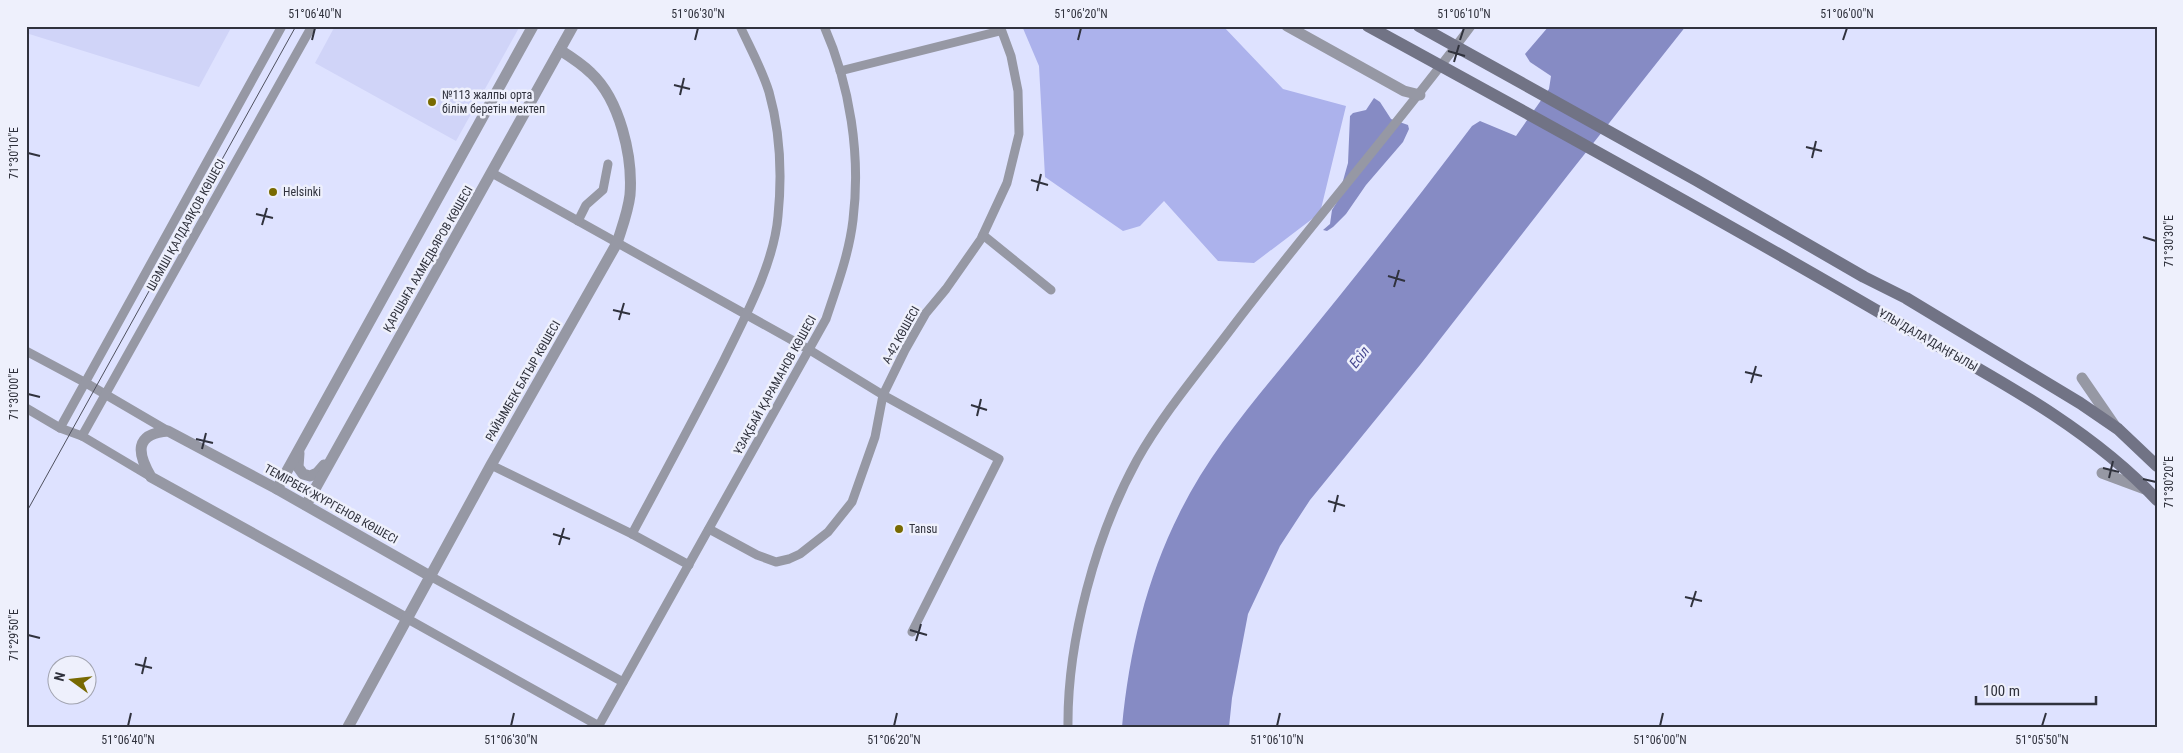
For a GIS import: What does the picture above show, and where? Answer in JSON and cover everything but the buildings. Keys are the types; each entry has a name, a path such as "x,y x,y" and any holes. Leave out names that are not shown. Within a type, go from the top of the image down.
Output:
{"main road":[{"name":"ҰЛЫ ДАЛА ДАҢҒЫЛЫ","path":"1368,26 1684,201 2016,392 2099,446 2157,500"},
{"name":"ҰЛЫ ДАЛА ДАҢҒЫЛЫ","path":"1419,26 1696,180 1864,277 1906,298 2080,403 2118,429 2157,466"}],"street":[{"name":"ШӘМШІ ҚАЛДАЯҚОВ КӨШЕСІ","path":"60,428 282,26"},
{"name":"ШӘМШІ ҚАЛДАЯҚОВ КӨШЕСІ","path":"82,436 312,26"},
{"name":"ҚАРШЫҒА АХМЕДЬЯРОВ КӨШЕСІ","path":"277,488 533,26"},
{"name":"ҚАРШЫҒА АХМЕДЬЯРОВ КӨШЕСІ","path":"306,505 573,26"},
{"path":"632,534 746,315 765,270 778,218 780,176 776,131 769,92 740,26"},
{"name":"ҰЗАҚБАЙ ҚАРАМАНОВ КӨШЕСІ","path":"598,726 808,349 829,310 842,273 853,219 855,162 848,101 840,71 824,26"},
{"path":"1287,26 1404,91 1420,95"},
{"path":"1068,727 1068,693 1082,604 1108,526 1137,461 1174,404 1271,277 1420,95 1471,26"},
{"path":"840,71 1000,28"},
{"name":"А-42 КӨШЕСІ","path":"709,529 776,562 790,560 828,532 852,502 875,437 884,395 926,313 946,289 983,235 1006,183 1019,134 1018,91 1011,56 1000,28"},
{"name":"РАЙЫМБЕК БАТЫР КӨШЕСІ","path":"348,727 491,465 617,243 626,216 630,195 630,166 619,118 607,93 593,74 560,50"},
{"path":"578,221 586,205 603,190 608,164"},
{"path":"492,173 808,349 884,395 999,459 912,632"},
{"path":"983,235 1051,290"},
{"name":"ТЕМІРБЕК ЖҮРГЕНОВ КӨШЕСІ","path":"26,352 86,383 168,431 277,488 430,576 623,682"},
{"path":"2082,378 2118,429"},
{"path":"26,408 60,428 82,436 151,477 598,726"},
{"path":"151,477 140,456 141,444 150,435 168,431"},
{"path":"302,445 298,467 303,474 310,476 317,473 332,456"},
{"path":"491,465 632,534 689,565"},
{"path":"2102,474 2147,489"}],"shaded area":[{"path":"26,26 232,26 199,87 26,33"},
{"name":"№113 жалпы орта білім беретін мектеп","path":"335,26 520,26 456,141 315,63"},
{"path":"1022,26 1223,26 1283,89 1346,106 1320,213 1254,263 1218,261 1164,201 1140,226 1123,231 1045,177 1039,66"}],"water":[{"name":"Есіл","path":"1549,26 1686,26 1420,365 1310,500 1280,546 1248,614 1232,698 1229,727 1122,727 1134,644 1149,590 1168,537 1206,466 1253,402 1367,261 1472,126 1480,121 1516,136 1549,89 1551,76 1530,62 1525,54"},
{"path":"1374,98 1380,102 1391,119 1408,125 1409,129 1403,142 1366,185 1346,214 1333,227 1327,231 1323,230 1330,224 1332,210 1337,202 1348,163 1350,116 1353,113 1366,110"}],"tram line":[{"path":"26,513 296,26"}],"place":[{"name":"№113 жалпы орта білім беретін мектеп","path":"432,102"},
{"name":"Helsinki","path":"273,192"},
{"name":"Tansu","path":"899,529"}]}
